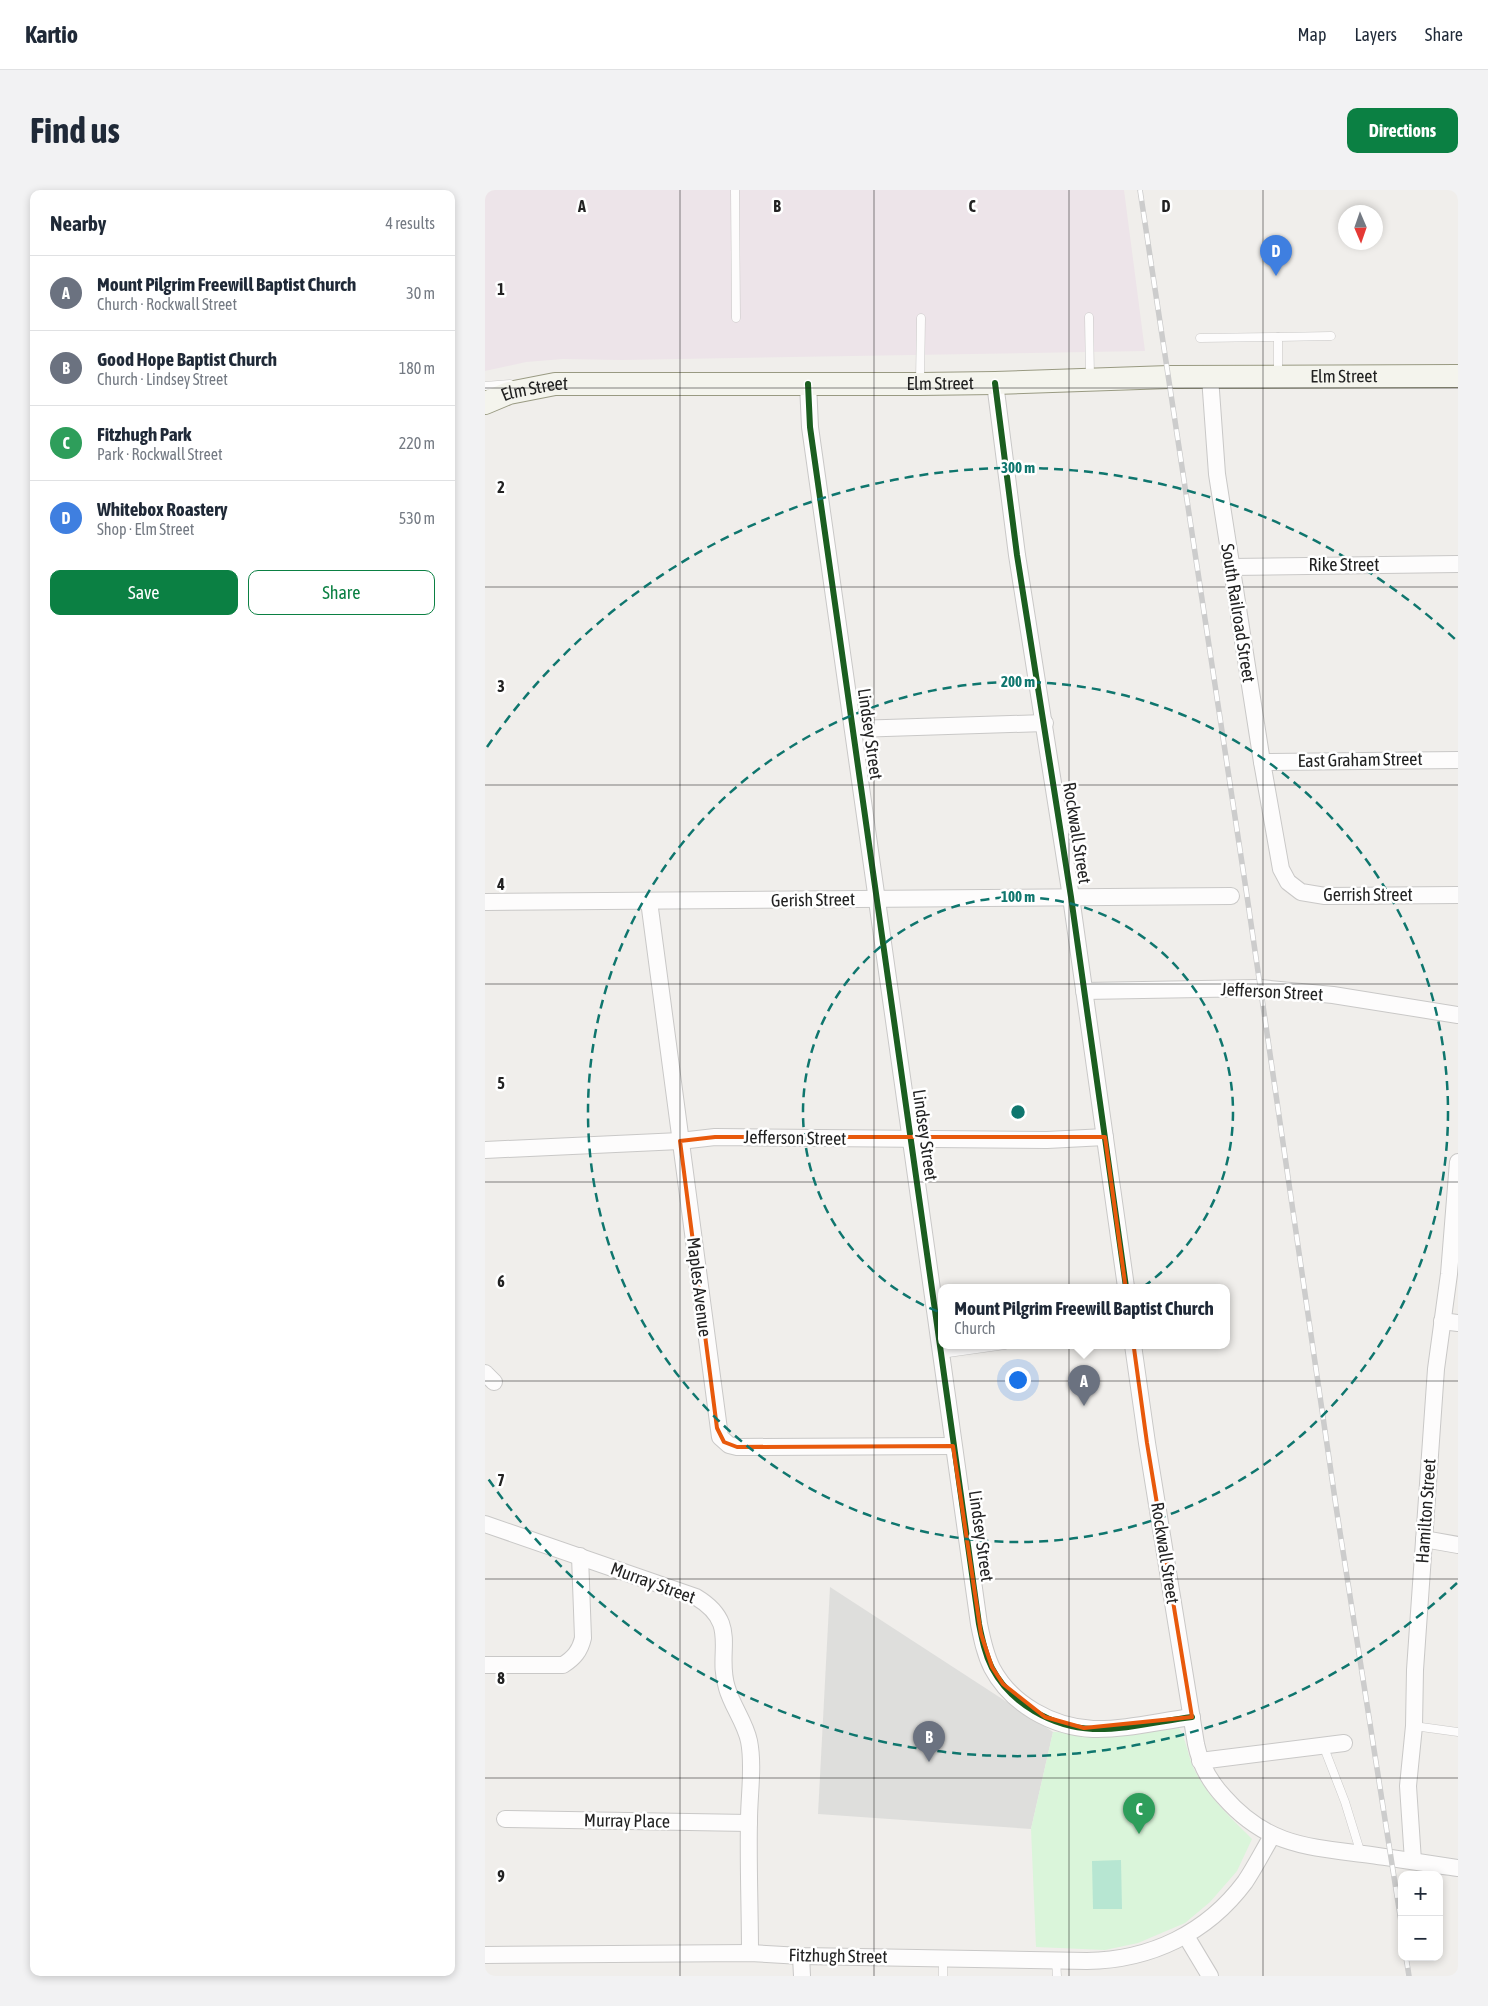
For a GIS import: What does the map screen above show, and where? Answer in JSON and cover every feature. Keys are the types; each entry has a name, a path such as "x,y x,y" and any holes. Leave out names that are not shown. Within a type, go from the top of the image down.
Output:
{"main road":[{"name":"Elm Street","path":"485,403 509,393 555,384 921,384 1210,377 1458,376"}],"street":[{"name":"South Railroad Street","path":"1210,377 1217,474 1277,847"},
{"name":"Rockwall Street","path":"995,383 1017,555 1071,897 1125,1284"},
{"name":"Lindsey Street","path":"808,384 809,427 855,729 938,1333"},
{"name":"Rike Street","path":"1231,566 1458,564"},
{"path":"855,729 1045,723"},
{"name":"East Graham Street","path":"1262,762 1458,760"},
{"name":"Gerrish Street","path":"1277,847 1281,869 1288,882 1301,892 1325,896 1458,895"},
{"name":"Gerish Street","path":"485,902 1231,896"},
{"name":"Maples Avenue","path":"649,901 717,1428 720,1437 723,1442 737,1446 953,1446"},
{"name":"Jefferson Street","path":"1084,991 1260,988 1333,995 1458,1015"},
{"name":"Jefferson Street","path":"485,1150 715,1138 1047,1140 1105,1137"},
{"name":"Hamilton Street","path":"1413,1861 1408,1786 1414,1726 1415,1670 1436,1369 1450,1322 1449,1274 1458,1166"},
{"name":"Lindsey Street","path":"940,1349 981,1634 992,1667 1003,1684 1019,1701 1045,1717 1084,1728 1112,1728 1192,1717"},
{"name":"Rockwall Street","path":"1134,1349 1148,1453 1200,1761 1213,1784 1236,1810 1252,1824 1271,1836 1306,1847 1458,1868"},
{"name":"Murray Street","path":"485,1524 696,1597 708,1604 717,1614 723,1630 726,1688 749,1740 750,1954"},
{"path":"1424,1539 1458,1545"},
{"path":"485,1665 563,1665 573,1659 580,1648 583,1638 580,1556"},
{"path":"1200,1761 1345,1743"},
{"name":"Murray Place","path":"505,1818 749,1823"},
{"name":"Fitzhugh Street","path":"485,1955 750,1954 943,1958 1056,1968 1126,1958 1153,1951 1187,1936 1213,1916 1239,1889 1257,1863 1271,1836"},
{"path":"1187,1936 1211,1976"},
{"path":"801,1956 802,1976"}],"lane":[{"path":"735,190 736,318"},
{"path":"1089,317 1090,380"},
{"path":"921,318 921,384"},
{"path":"1200,338 1331,336"},
{"path":"1278,337 1278,376"},
{"path":"485,386 497,384 555,384"},
{"path":"941,1354 977,1349"},
{"path":"1414,1726 1458,1732"},
{"path":"1323,1745 1345,1802 1361,1854"},
{"path":"943,1958 943,1976"}],"highlighted area":[{"path":"715,1137 1105,1137 1147,1443 1192,1717 1084,1728 1045,1717 1003,1684 992,1667 981,1634 953,1446 737,1447 724,1442 717,1428 680,1141"}],"shaded area":[{"path":"485,190 1124,190 1145,351 622,360 563,359 526,362 485,371"},
{"path":"830,1587 1053,1732 1031,1829 818,1814"}],"green space":[{"path":"1179,1728 1200,1781 1221,1807 1252,1839 1237,1871 1210,1902 1185,1923 1138,1943 1105,1950 1036,1947 1031,1829 1053,1732 1120,1734"},
{"path":"1121,1860 1122,1909 1093,1909 1092,1861"}],"railway":[{"path":"1140,190 1247,896 1337,1513 1400,1916"},
{"path":"1407,1961 1409,1976"}],"cycle path":[{"path":"995,383 1017,555 1071,897 1126,1284"},
{"path":"808,384 810,427 854,726 938,1329"},
{"path":"941,1349 979,1624 987,1657 1000,1681 1021,1703 1034,1711 1063,1724 1078,1727 1093,1729 1130,1727 1192,1717"}],"place":[{"name":"Whitebox Roastery","path":"1276,276"},
{"name":"Mount Pilgrim Freewill Baptist Church","path":"1084,1406"},
{"name":"Good Hope Baptist Church","path":"929,1762"},
{"name":"Fitzhugh Park","path":"1139,1834"}]}
